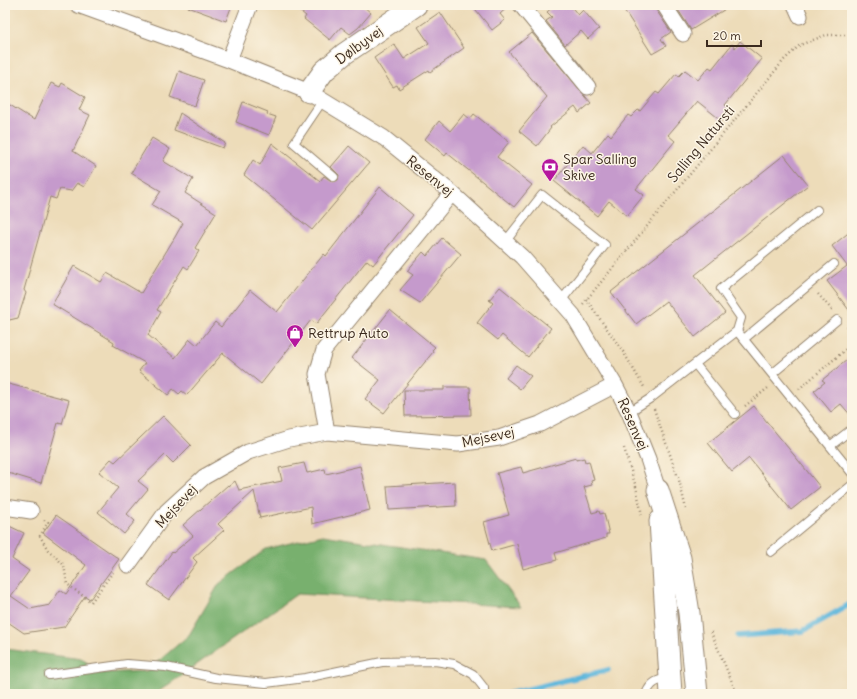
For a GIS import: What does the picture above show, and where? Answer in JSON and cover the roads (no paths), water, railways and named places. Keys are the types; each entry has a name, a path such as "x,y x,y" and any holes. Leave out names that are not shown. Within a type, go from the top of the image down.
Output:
{"street":[{"name":"Resenvej","path":"78,5 229,60 316,96 384,138 452,193 522,257 574,315 629,412 648,459 680,558 689,613 697,694"},
{"path":"229,60 250,5"},
{"name":"Dølbyvej","path":"316,96 324,71 344,54 416,5"},
{"path":"521,5 588,87"},
{"path":"664,5 683,34"},
{"path":"327,432 316,374 324,350 452,193"},
{"name":"Mejsevej","path":"128,565 167,511 204,477 248,452 289,439 327,432 458,444 499,438 540,424 615,385"},
{"name":"Resenvej","path":"658,490 671,686"},
{"path":"5,507 31,511"}],"lane":[{"path":"316,96 294,143 334,177"},
{"path":"505,242 542,195 605,245 561,301"},
{"path":"629,412 651,398 738,331 741,318 721,289 817,210"},
{"path":"744,339 834,264"},
{"path":"775,377 837,320"},
{"path":"738,331 852,473"},
{"path":"695,364 735,414"},
{"path":"830,446 852,429"},
{"path":"771,552 852,485"},
{"path":"49,675 127,664 166,667 216,678 266,683 305,678 382,662 435,661 454,664 473,674 484,688 484,694"},
{"path":"646,694 648,689 657,680 671,686"}],"waterway":[{"path":"738,636 803,631 852,603"},
{"path":"508,694 608,670"}],"place":[{"name":"Spar Salling Skive","path":"550,182"},
{"name":"Rettrup Auto","path":"295,348"}]}
